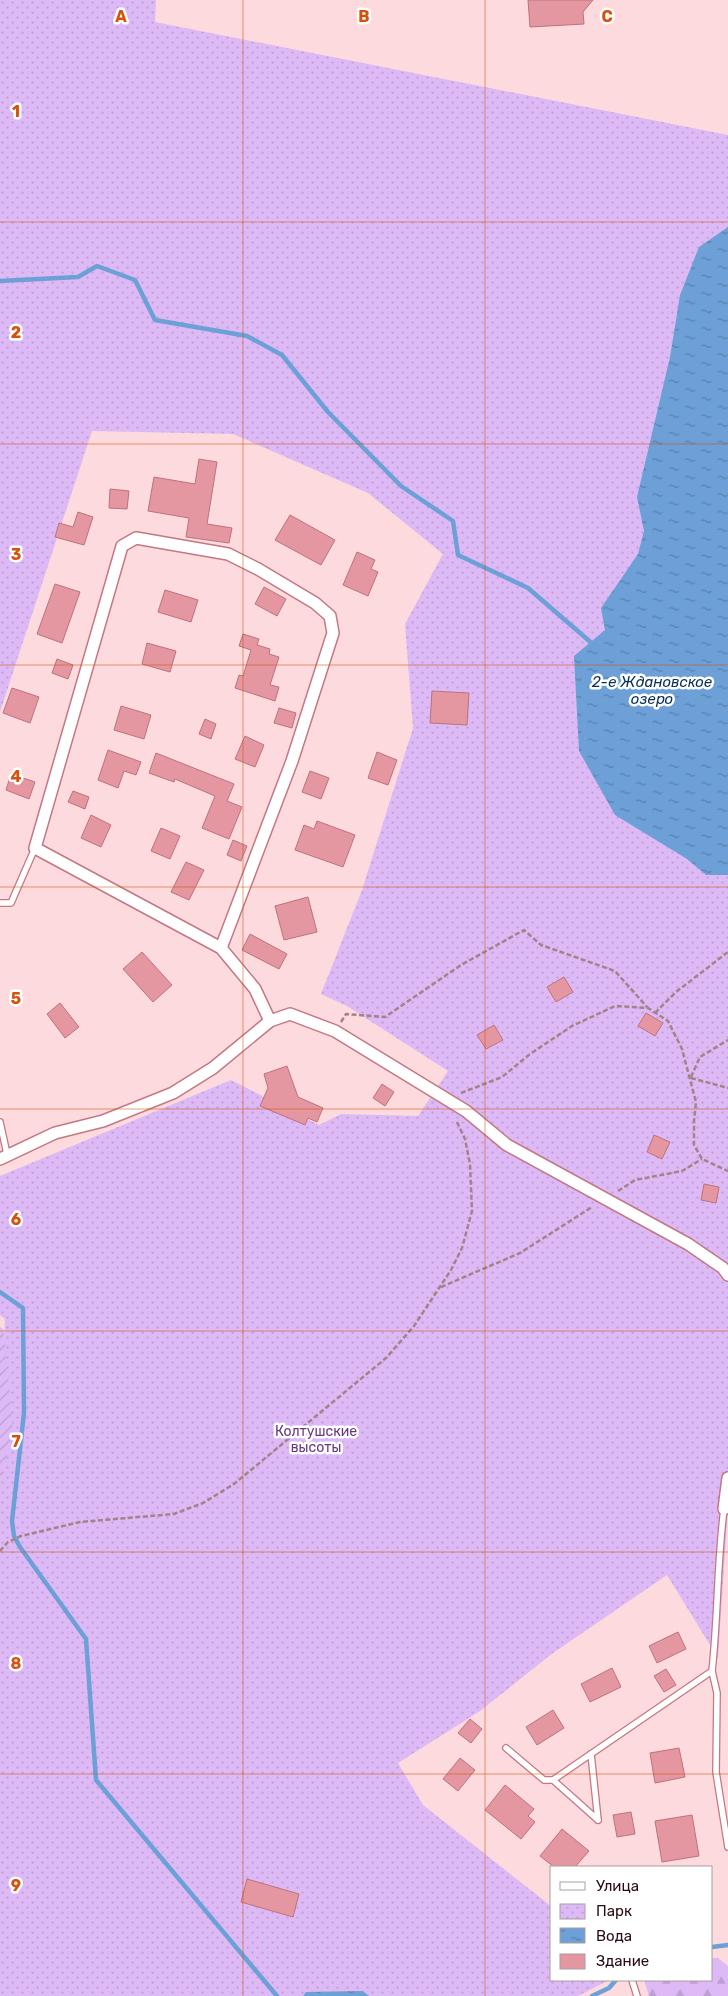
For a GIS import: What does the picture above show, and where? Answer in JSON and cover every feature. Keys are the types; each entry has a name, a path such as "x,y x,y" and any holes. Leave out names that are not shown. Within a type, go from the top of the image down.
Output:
{"street":[{"path":"221,948 292,761 333,633 330,616 315,603 258,569 228,554 136,538 122,546 35,848 221,948 255,989 270,1020"},
{"path":"4,1156 55,1133 103,1121 173,1093 213,1068 270,1020 290,1014 335,1031 466,1111 507,1145 688,1244 723,1268 728,1275"},
{"path":"724,1510 728,1478"}],"lane":[{"path":"0,903 11,903 35,848"},
{"path":"0,1122 4,1156"},
{"path":"724,1510 721,1530 718,1626 712,1671 717,1693 716,1772 728,1846"},
{"path":"506,1748 544,1780 553,1780 712,1671"},
{"path":"553,1780 598,1820 592,1754"},
{"path":"632,1981 637,1996"}],"path":[{"path":"335,1031 346,1014 385,1018 461,966 524,930 542,944 615,971 648,1008 668,1021 682,1050 691,1078 696,1102 694,1145 702,1159 728,1171"},
{"path":"655,1013 676,992 728,952"},
{"path":"0,1551 8,1542 21,1536 80,1522 174,1514 204,1503 234,1484 386,1358 414,1326 439,1288 462,1248 472,1211 470,1164 465,1139 444,1098 502,1077 530,1054 572,1026 615,1006 648,1008"},
{"path":"691,1078 700,1057 728,1040"},
{"path":"691,1078 728,1088"},
{"path":"439,1288 520,1253 635,1180 682,1171 702,1159"}],"green space":[{"name":"Колтушские высоты","path":"0,0 156,0 155,22 728,135 728,1506 718,1658 667,1575 553,1653 480,1711 398,1763 423,1805 550,1905 550,1981 607,1981 578,1996 0,1996 0,1453 5,1319 0,1315 0,1176 231,1080 319,1125 341,1114 418,1116 448,1071 347,1006 321,994 362,890 413,728 405,624 443,554 368,493 233,434 92,431 0,712"},
{"path":"0,1327 4,1330 13,1431 0,1483"},
{"path":"713,1958 718,1958 728,1966 728,1996 649,1996 644,1981 713,1981"}],"water":[{"name":"2-е Ждановское озеро","path":"728,227 728,875 706,875 687,859 615,815 579,751 574,656 605,630 601,608 638,554 644,531 637,497 670,357 680,295 699,247"},
{"path":"363,1991 369,1996 303,1996 306,1992"}],"building":[{"path":"528,0 593,0 583,12 584,24 530,27"},
{"path":"199,459 217,462 207,524 232,528 229,543 186,537 189,518 148,511 154,477 195,484"},
{"path":"110,489 129,491 127,509 109,508"},
{"path":"78,512 93,517 84,545 55,537 59,523 73,527"},
{"path":"290,515 335,540 321,565 275,540"},
{"path":"357,552 375,560 371,569 378,572 368,596 343,585"},
{"path":"55,584 80,592 62,643 37,634"},
{"path":"264,587 286,599 277,616 255,604"},
{"path":"165,590 198,600 191,622 158,612"},
{"path":"243,634 259,639 257,645 270,649 269,654 279,657 270,685 279,687 275,701 235,688 239,675 243,676 251,650 239,646"},
{"path":"147,643 176,651 170,672 142,664"},
{"path":"57,659 73,665 68,679 52,673"},
{"path":"12,688 39,697 30,723 3,713"},
{"path":"432,691 469,693 467,725 430,723"},
{"path":"121,706 151,715 144,739 114,730"},
{"path":"279,708 296,713 292,728 274,723"},
{"path":"205,719 216,724 211,739 199,734"},
{"path":"245,736 264,745 255,767 235,759"},
{"path":"108,750 141,762 136,775 124,771 118,788 98,780"},
{"path":"377,752 397,760 388,785 368,778"},
{"path":"156,753 234,784 227,801 242,807 229,839 202,828 215,796 175,779 174,782 149,773"},
{"path":"310,771 329,778 321,799 302,792"},
{"path":"11,774 35,782 29,799 6,790"},
{"path":"73,791 89,797 85,809 68,802"},
{"path":"91,815 111,825 101,847 81,838"},
{"path":"317,821 355,835 343,867 295,850 304,825 314,829"},
{"path":"161,828 180,836 170,859 151,851"},
{"path":"233,840 247,846 241,861 227,855"},
{"path":"186,862 204,870 189,900 171,892"},
{"path":"308,897 317,932 284,940 275,906"},
{"path":"250,934 287,954 279,969 242,950"},
{"path":"142,952 172,985 153,1002 123,969"},
{"path":"564,977 573,992 556,1002 547,987"},
{"path":"60,1003 79,1027 65,1038 47,1014"},
{"path":"646,1013 663,1023 655,1036 638,1026"},
{"path":"494,1025 503,1040 486,1049 477,1035"},
{"path":"287,1066 298,1097 323,1108 317,1122 308,1118 305,1125 260,1106 268,1088 264,1074"},
{"path":"382,1084 394,1092 385,1106 373,1098"},
{"path":"654,1135 670,1142 662,1159 647,1152"},
{"path":"704,1184 719,1187 716,1203 701,1200"},
{"path":"678,1632 686,1649 657,1663 649,1646"},
{"path":"612,1668 621,1687 590,1702 581,1684"},
{"path":"666,1669 676,1685 664,1692 654,1676"},
{"path":"553,1710 564,1728 537,1745 526,1727"},
{"path":"470,1719 482,1729 471,1743 458,1733"},
{"path":"679,1748 685,1777 655,1783 650,1753"},
{"path":"460,1758 475,1770 458,1791 443,1779"},
{"path":"505,1785 534,1809 528,1816 535,1822 521,1839 485,1810"},
{"path":"631,1812 635,1834 617,1837 613,1815"},
{"path":"692,1815 699,1856 662,1862 655,1821"},
{"path":"562,1829 589,1851 576,1866 553,1866 540,1856"},
{"path":"247,1879 299,1894 293,1917 241,1902"}],"waterway":[{"path":"0,281 78,277 97,266 135,280 155,320 247,336 282,355 328,412 401,486 453,521 458,555 528,588 595,646"},
{"path":"0,1292 23,1308 24,1413 12,1521 14,1536 86,1639 96,1780 277,1996"},
{"path":"713,1947 728,1945"},
{"path":"592,1996 609,1988 615,1981"}]}
